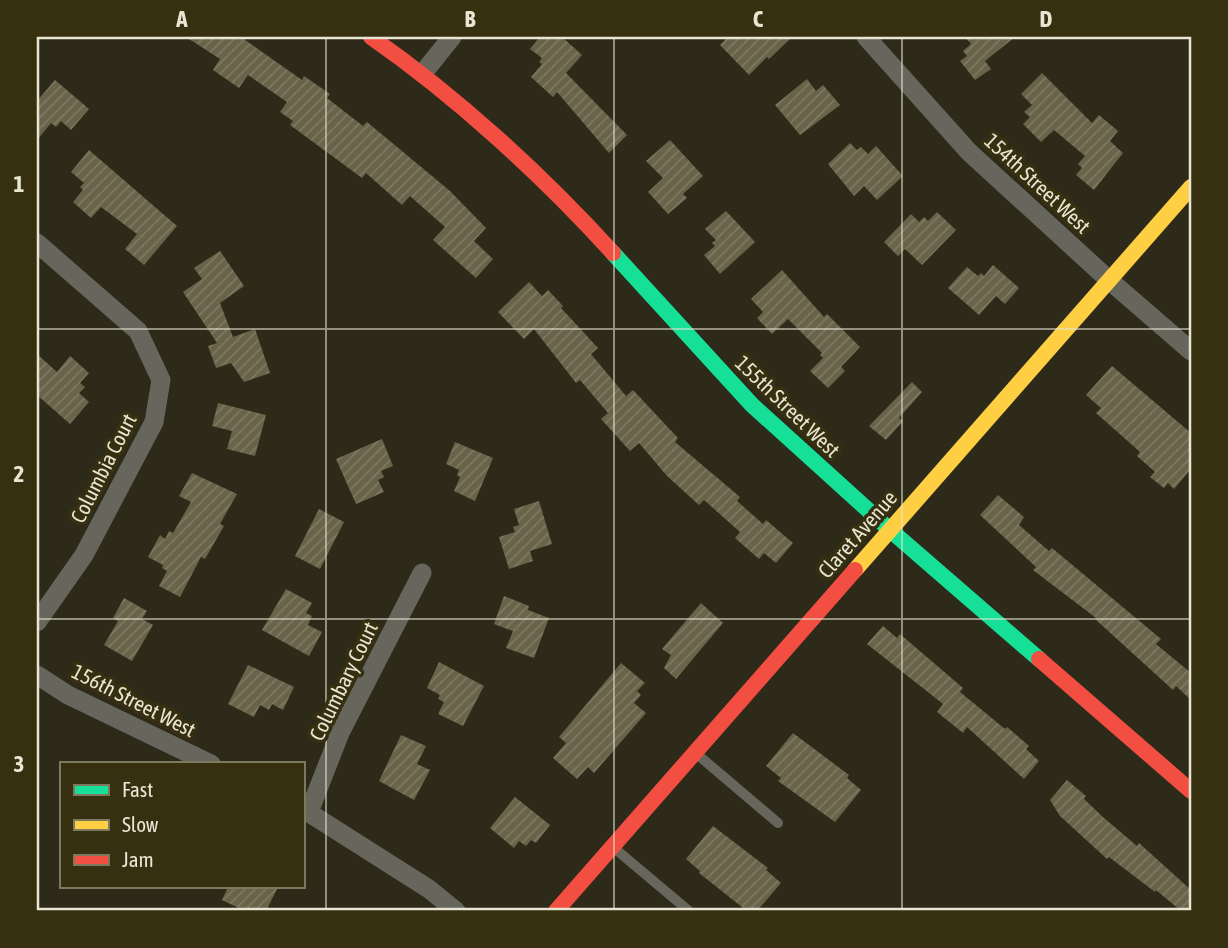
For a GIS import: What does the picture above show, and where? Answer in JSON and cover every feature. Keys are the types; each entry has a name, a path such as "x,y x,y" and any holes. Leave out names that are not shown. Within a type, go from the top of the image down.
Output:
{"street":[{"name":"155th Street West","path":"371,37 423,73 570,206 752,405 889,529 1191,791"},
{"path":"423,73 452,37"},
{"name":"154th Street West","path":"866,37 969,152 1191,351"},
{"name":"Claret Avenue","path":"556,911 1191,187"},
{"name":"Columbia Court","path":"37,243 138,331 161,380 155,422 84,555 37,622"},
{"name":"Columbary Court","path":"306,810 340,733 422,573"},
{"name":"156th Street West","path":"37,675 68,695 207,762"},
{"path":"306,810 429,889 456,911"}],"lane":[{"path":"695,753 778,823"},
{"path":"613,846 689,911"}],"building":[{"path":"186,37 241,37 302,80 304,76 330,94 327,98 363,126 367,122 450,191 486,228 474,241 493,259 476,278 433,240 445,227 410,196 402,205 366,173 362,178 290,125 293,121 280,112 287,102 248,75 239,88 213,70 220,59"},
{"path":"540,37 562,37 582,55 566,73 627,135 609,153 557,92 553,97 531,77 542,64 539,62 542,58 530,49"},
{"path":"728,37 792,37 749,75 720,45"},
{"path":"965,37 1015,37 985,61 991,69 975,80 960,61 967,56 963,51 971,44"},
{"path":"1042,73 1092,123 1099,115 1118,131 1110,141 1123,153 1094,190 1076,175 1082,168 1078,164 1085,156 1054,130 1041,142 1023,124 1030,117 1024,112 1032,105 1021,94"},
{"path":"807,79 816,91 823,85 840,105 800,135 775,105"},
{"path":"55,80 89,109 71,130 61,121 56,127 51,123 37,140 37,101"},
{"path":"670,140 703,176 683,194 687,198 668,214 648,192 663,178 646,161"},
{"path":"850,143 857,150 861,147 868,154 876,146 903,176 877,200 864,186 854,196 828,164"},
{"path":"89,150 177,226 144,265 125,249 137,234 101,207 91,218 73,202 83,190 80,187 84,183 71,172"},
{"path":"726,211 755,242 720,274 704,255 715,246 712,243 716,240 705,229"},
{"path":"937,212 956,230 922,265 905,249 898,256 884,242 911,214 919,222 924,217 928,221"},
{"path":"220,251 244,286 220,303 233,337 255,329 270,373 244,382 231,363 216,368 208,346 217,343 183,292 202,279 194,268"},
{"path":"993,265 1019,288 1005,304 996,296 979,315 948,288 967,267 978,276 981,273 984,276"},
{"path":"782,270 824,317 827,314 860,347 841,367 845,371 828,388 810,371 823,358 820,355 822,353 788,319 772,334 757,318 763,312 751,299"},
{"path":"529,282 542,296 548,290 563,306 561,308 598,348 591,354 626,396 633,390 678,438 675,442 740,497 737,501 763,524 766,520 793,543 776,563 764,553 759,559 735,538 740,532 704,500 699,505 667,476 639,443 630,451 601,419 608,413 580,380 576,383 534,329 524,339 498,312"},
{"path":"37,354 57,372 70,356 89,373 80,383 85,387 79,393 89,402 70,424 37,395"},
{"path":"1112,366 1191,433 1191,469 1174,489 1168,483 1164,488 1150,477 1155,472 1137,456 1140,452 1096,413 1101,408 1086,395"},
{"path":"912,382 922,392 899,418 903,421 886,440 869,426"},
{"path":"218,403 266,415 255,456 227,449 232,431 212,426"},
{"path":"382,439 393,466 381,471 384,477 378,480 384,492 356,504 336,459"},
{"path":"455,442 493,458 475,501 454,491 460,477 457,475 459,470 446,464"},
{"path":"192,473 237,494 220,524 224,526 205,559 201,557 180,597 159,586 167,571 162,568 163,565 148,557 160,535 165,539 169,531 173,533 191,502 179,496"},
{"path":"998,495 1024,517 1019,525 1049,551 1052,548 1161,639 1156,644 1191,673 1191,700 1176,686 1173,690 1096,618 1033,570 1036,567 980,515"},
{"path":"539,501 552,544 530,551 533,561 509,569 499,537 515,532 513,527 519,525 514,509"},
{"path":"319,509 344,522 320,569 295,556"},
{"path":"286,589 312,603 306,613 312,616 308,625 322,632 309,656 262,630"},
{"path":"504,596 549,618 534,658 506,648 513,631 494,624"},
{"path":"124,598 147,611 142,619 153,625 132,661 104,645 118,621 113,618"},
{"path":"701,603 723,623 676,679 664,668 671,655 662,649"},
{"path":"883,626 897,638 900,634 963,688 960,692 1029,746 1026,749 1039,761 1024,779 967,727 963,733 937,712 943,704 867,644"},
{"path":"439,662 484,686 463,726 438,714 444,702 438,699 440,695 427,688"},
{"path":"621,663 645,683 637,691 641,695 634,703 646,713 594,773 588,767 577,779 553,758 566,743 559,737"},
{"path":"248,665 294,687 283,710 272,704 269,710 260,705 254,717 228,704"},
{"path":"793,733 849,775 847,778 861,790 835,822 778,781 781,778 766,766"},
{"path":"401,735 426,746 417,764 430,770 414,800 379,781"},
{"path":"1067,780 1086,796 1084,799 1104,818 1137,846 1139,843 1191,890 1191,911 1181,911 1156,890 1155,892 1109,857 1107,859 1060,816 1050,800"},
{"path":"515,797 550,825 536,843 531,840 526,846 519,841 514,848 490,828"},
{"path":"713,826 768,868 766,870 781,883 757,911 747,911 699,873 686,859"},
{"path":"228,888 278,888 266,911 245,911 222,900"}],"traffic: fast":[{"path":"613,253 752,405 1039,659"}],"traffic: slow":[{"path":"855,570 1191,187"}],"traffic: jam":[{"path":"371,37 435,85 498,138 613,253"},
{"path":"556,911 855,570"},
{"path":"1039,659 1191,791"}]}
